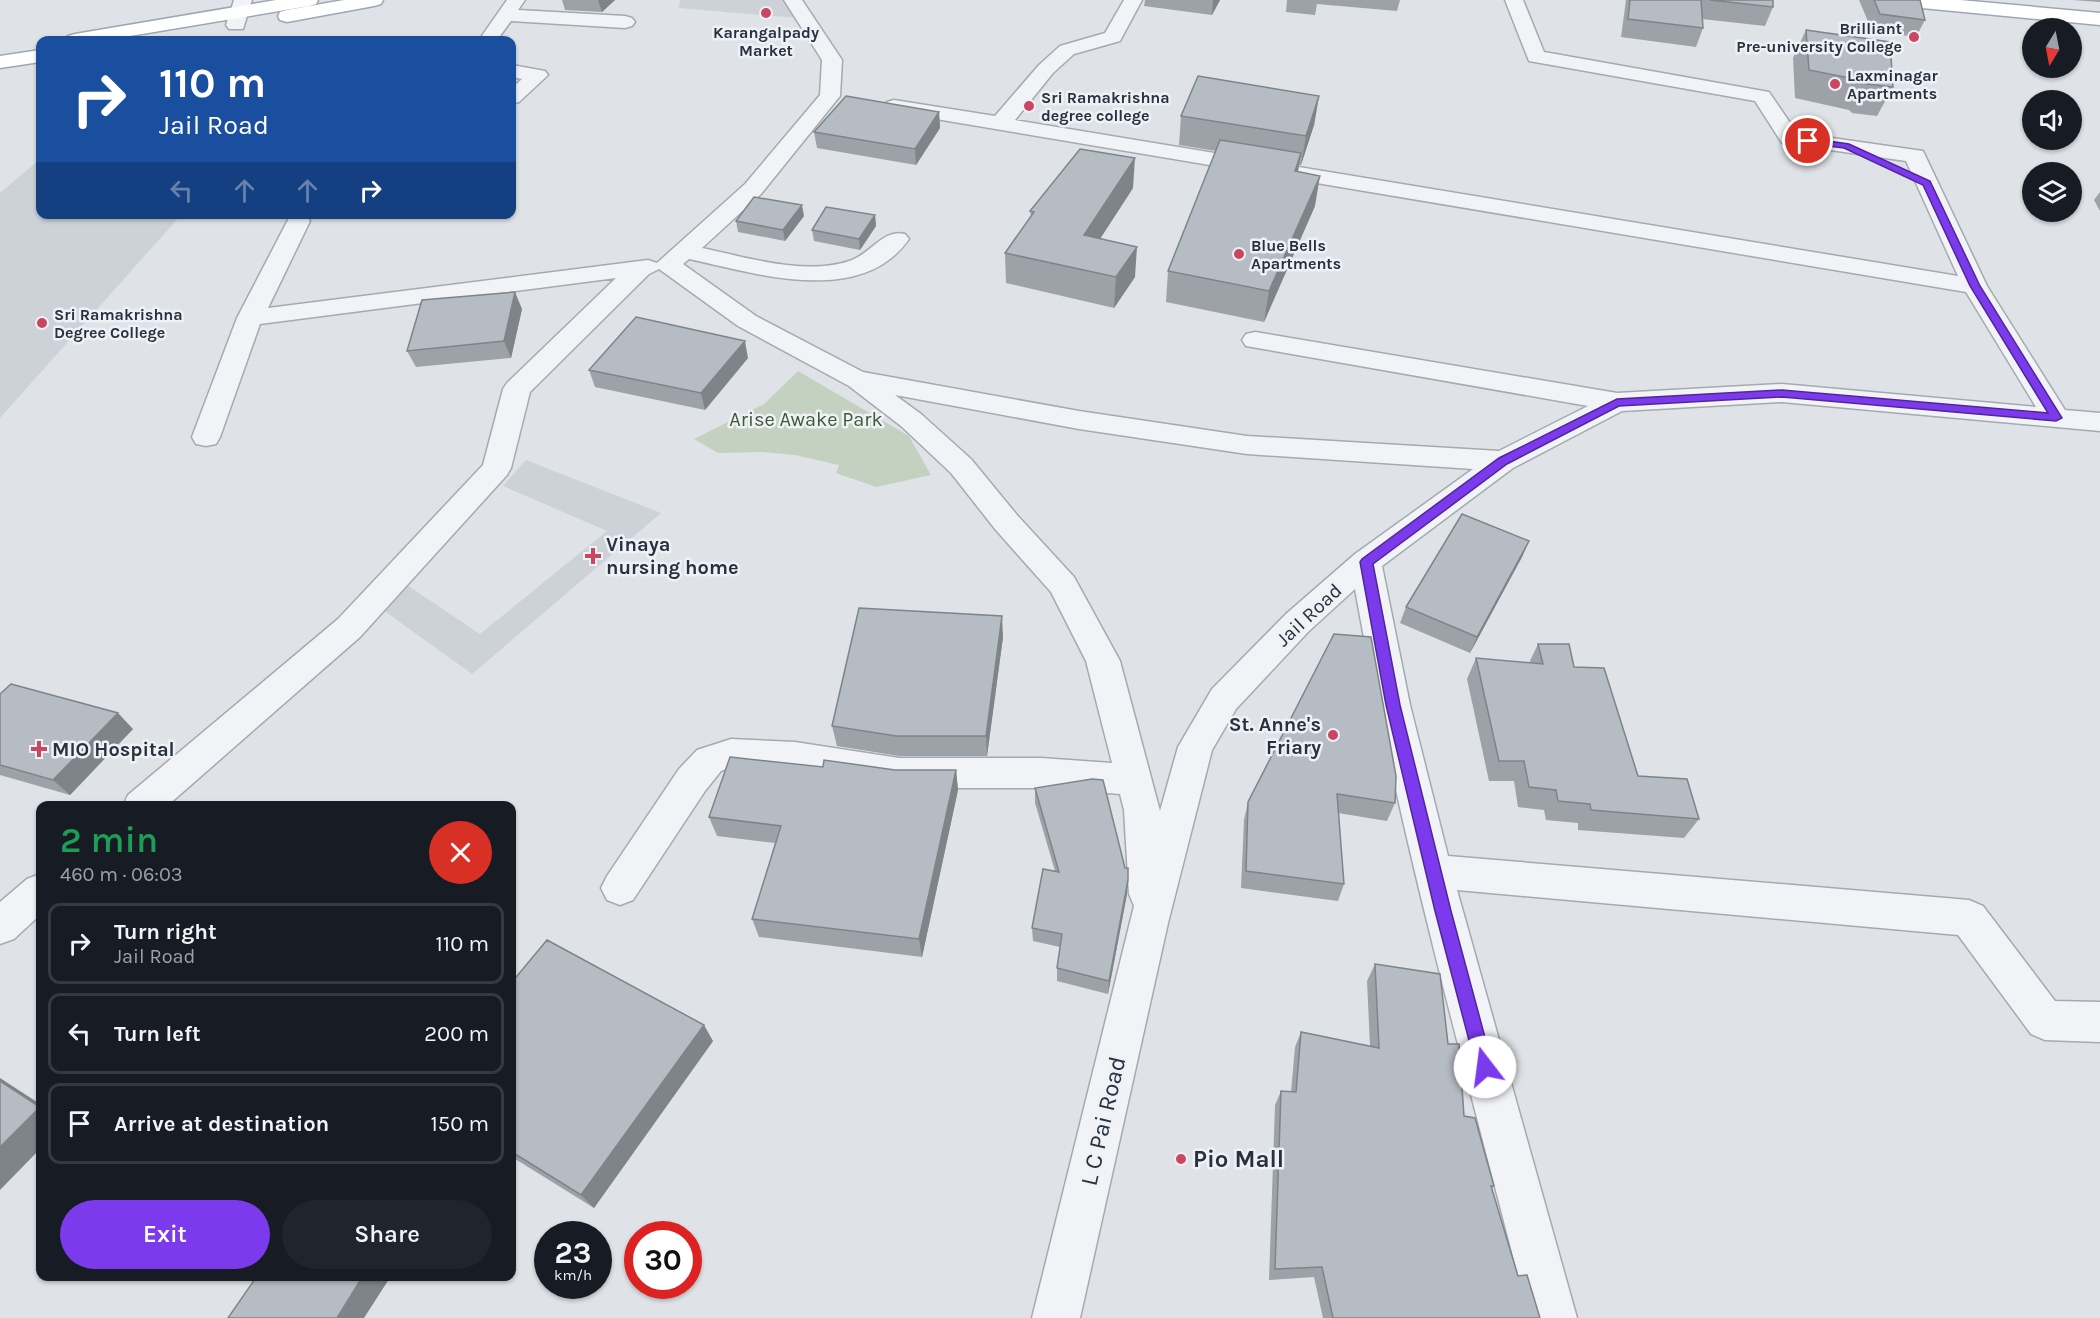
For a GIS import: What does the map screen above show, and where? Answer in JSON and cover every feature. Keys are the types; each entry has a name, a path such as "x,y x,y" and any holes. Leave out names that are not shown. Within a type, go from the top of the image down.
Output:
{"main road":[{"path":"98,36 309,0"},
{"path":"158,36 239,12 374,0"},
{"path":"1901,0 2100,19"},
{"path":"0,51 36,46"},
{"path":"0,62 36,57"}],"street":[{"path":"147,801 349,627 497,468 517,389 664,261 753,189 830,96 832,60 793,0"},
{"path":"999,124 1046,69 1067,50 1113,37 1133,0"},
{"path":"1514,0 1536,57 1762,96 1790,138 1846,146 1927,183 1975,286 2056,418"},
{"path":"491,36 511,8 625,22"},
{"path":"516,72 538,75 516,94"},
{"path":"830,96 852,99"},
{"path":"875,103 1975,286"},
{"path":"206,437 250,318 298,221"},
{"path":"250,318 664,261 830,274 861,266 897,239"},
{"path":"664,261 747,321 856,379 911,420 961,466 1006,522 1063,585 1103,662 1142,810 1149,923"},
{"path":"1255,340 1617,402"},
{"path":"856,379 1079,420 1247,446 1503,461"},
{"name":"Jail Road","path":"1149,923 1195,747 1224,699 1297,623 1366,562 1503,461 1617,402 1782,393 2100,422"},
{"path":"1375,453 1423,472 1431,485 1432,499 1426,517"},
{"path":"1366,562 1393,705 1433,871 1553,1318"},
{"path":"620,888 692,780 709,760 731,753 795,757 899,773 1041,773 1134,780"},
{"path":"1433,871 1969,918 2045,1020 2100,1022"},
{"path":"0,926 36,894"},
{"name":"L C Pai Road","path":"1056,1318 1149,923"}],"shaded area":[{"name":"Karangalpady Market","path":"680,0 785,0 798,18 679,8"},
{"name":"Sri Ramakrishna Degree College","path":"36,162 36,219 177,219 0,418 0,193"},
{"name":"Vinaya nursing home","path":"526,460 661,513 472,674 376,605 401,581 480,634 607,531 503,486"}],"green space":[{"name":"Arise Awake Park","path":"798,371 909,436 931,475 876,487 836,473 839,465 795,455 762,452 718,453 694,439 764,404"}],"building":[{"path":"1630,0 1701,0 1703,28 1628,19"},
{"path":"1710,0 1773,0 1773,7"},
{"path":"1874,0 1920,0 1925,20 1880,14"},
{"path":"1806,30 1890,42 1893,87 1867,84 1864,81 1809,70"},
{"path":"1198,76 1319,96 1306,136 1181,116"},
{"path":"846,96 939,112 915,149 814,132"},
{"name":"Blue Bells Apartments","path":"1220,140 1301,153 1295,171 1320,176 1269,291 1168,271"},
{"path":"1080,149 1135,158 1084,235 1137,247 1116,277 1005,253 1034,212 1030,211"},
{"path":"754,197 802,205 783,230 736,221"},
{"path":"826,207 875,215 859,239 812,230"},
{"path":"515,292 504,341 407,351 422,300"},
{"path":"636,317 745,341 701,393 589,370"},
{"path":"1462,514 1529,541 1477,637 1406,607"},
{"path":"859,608 1002,616 986,736 896,736 832,726"},
{"path":"1334,634 1371,637 1396,776 1395,803 1337,794 1344,884 1246,871 1248,802"},
{"path":"1538,644 1569,644 1574,667 1604,668 1638,776 1687,779 1699,819 1591,810 1590,804 1558,801 1556,790 1529,787 1524,761 1499,761 1476,658 1543,664"},
{"path":"11,684 118,713 53,780 0,765 0,694"},
{"path":"730,757 823,767 824,760 895,770 956,770 919,939 752,919 781,826 709,817"},
{"path":"1092,779 1103,780 1125,868 1128,868 1128,880 1109,981 1057,968 1062,934 1032,928 1043,869 1059,872 1035,788"},
{"path":"547,940 704,1025 581,1195 516,1154 516,977"},
{"path":"1375,964 1440,974 1448,1044 1459,1044 1464,1116 1475,1118 1494,1186 1491,1186 1518,1276 1527,1275 1540,1318 1333,1318 1322,1267 1275,1269 1281,1091 1296,1092 1301,1032 1379,1048"},
{"path":"0,1081 36,1104 36,1111 0,1147"},
{"path":"254,1281 360,1281 337,1318 228,1318"}],"place":[{"name":"Karangalpady Market","path":"766,13"},
{"name":"Brilliant Pre-university College","path":"1914,37"},
{"name":"Laxminagar Apartments","path":"1835,84"},
{"name":"Sri Ramakrishna degree college","path":"1029,106"},
{"name":"Blue Bells Apartments","path":"1239,254"},
{"name":"Sri Ramakrishna Degree College","path":"42,323"},
{"name":"Vinaya nursing home","path":"593,556"},
{"name":"St. Anne's Friary","path":"1333,735"},
{"name":"MIO Hospital","path":"39,749"},
{"name":"Pio Mall","path":"1181,1159"}],"route":[{"path":"1485,1067 1443,911 1393,705 1366,562 1503,461 1617,402 1782,393 2056,418 1975,286 1927,183 1846,146 1808,141"}]}
